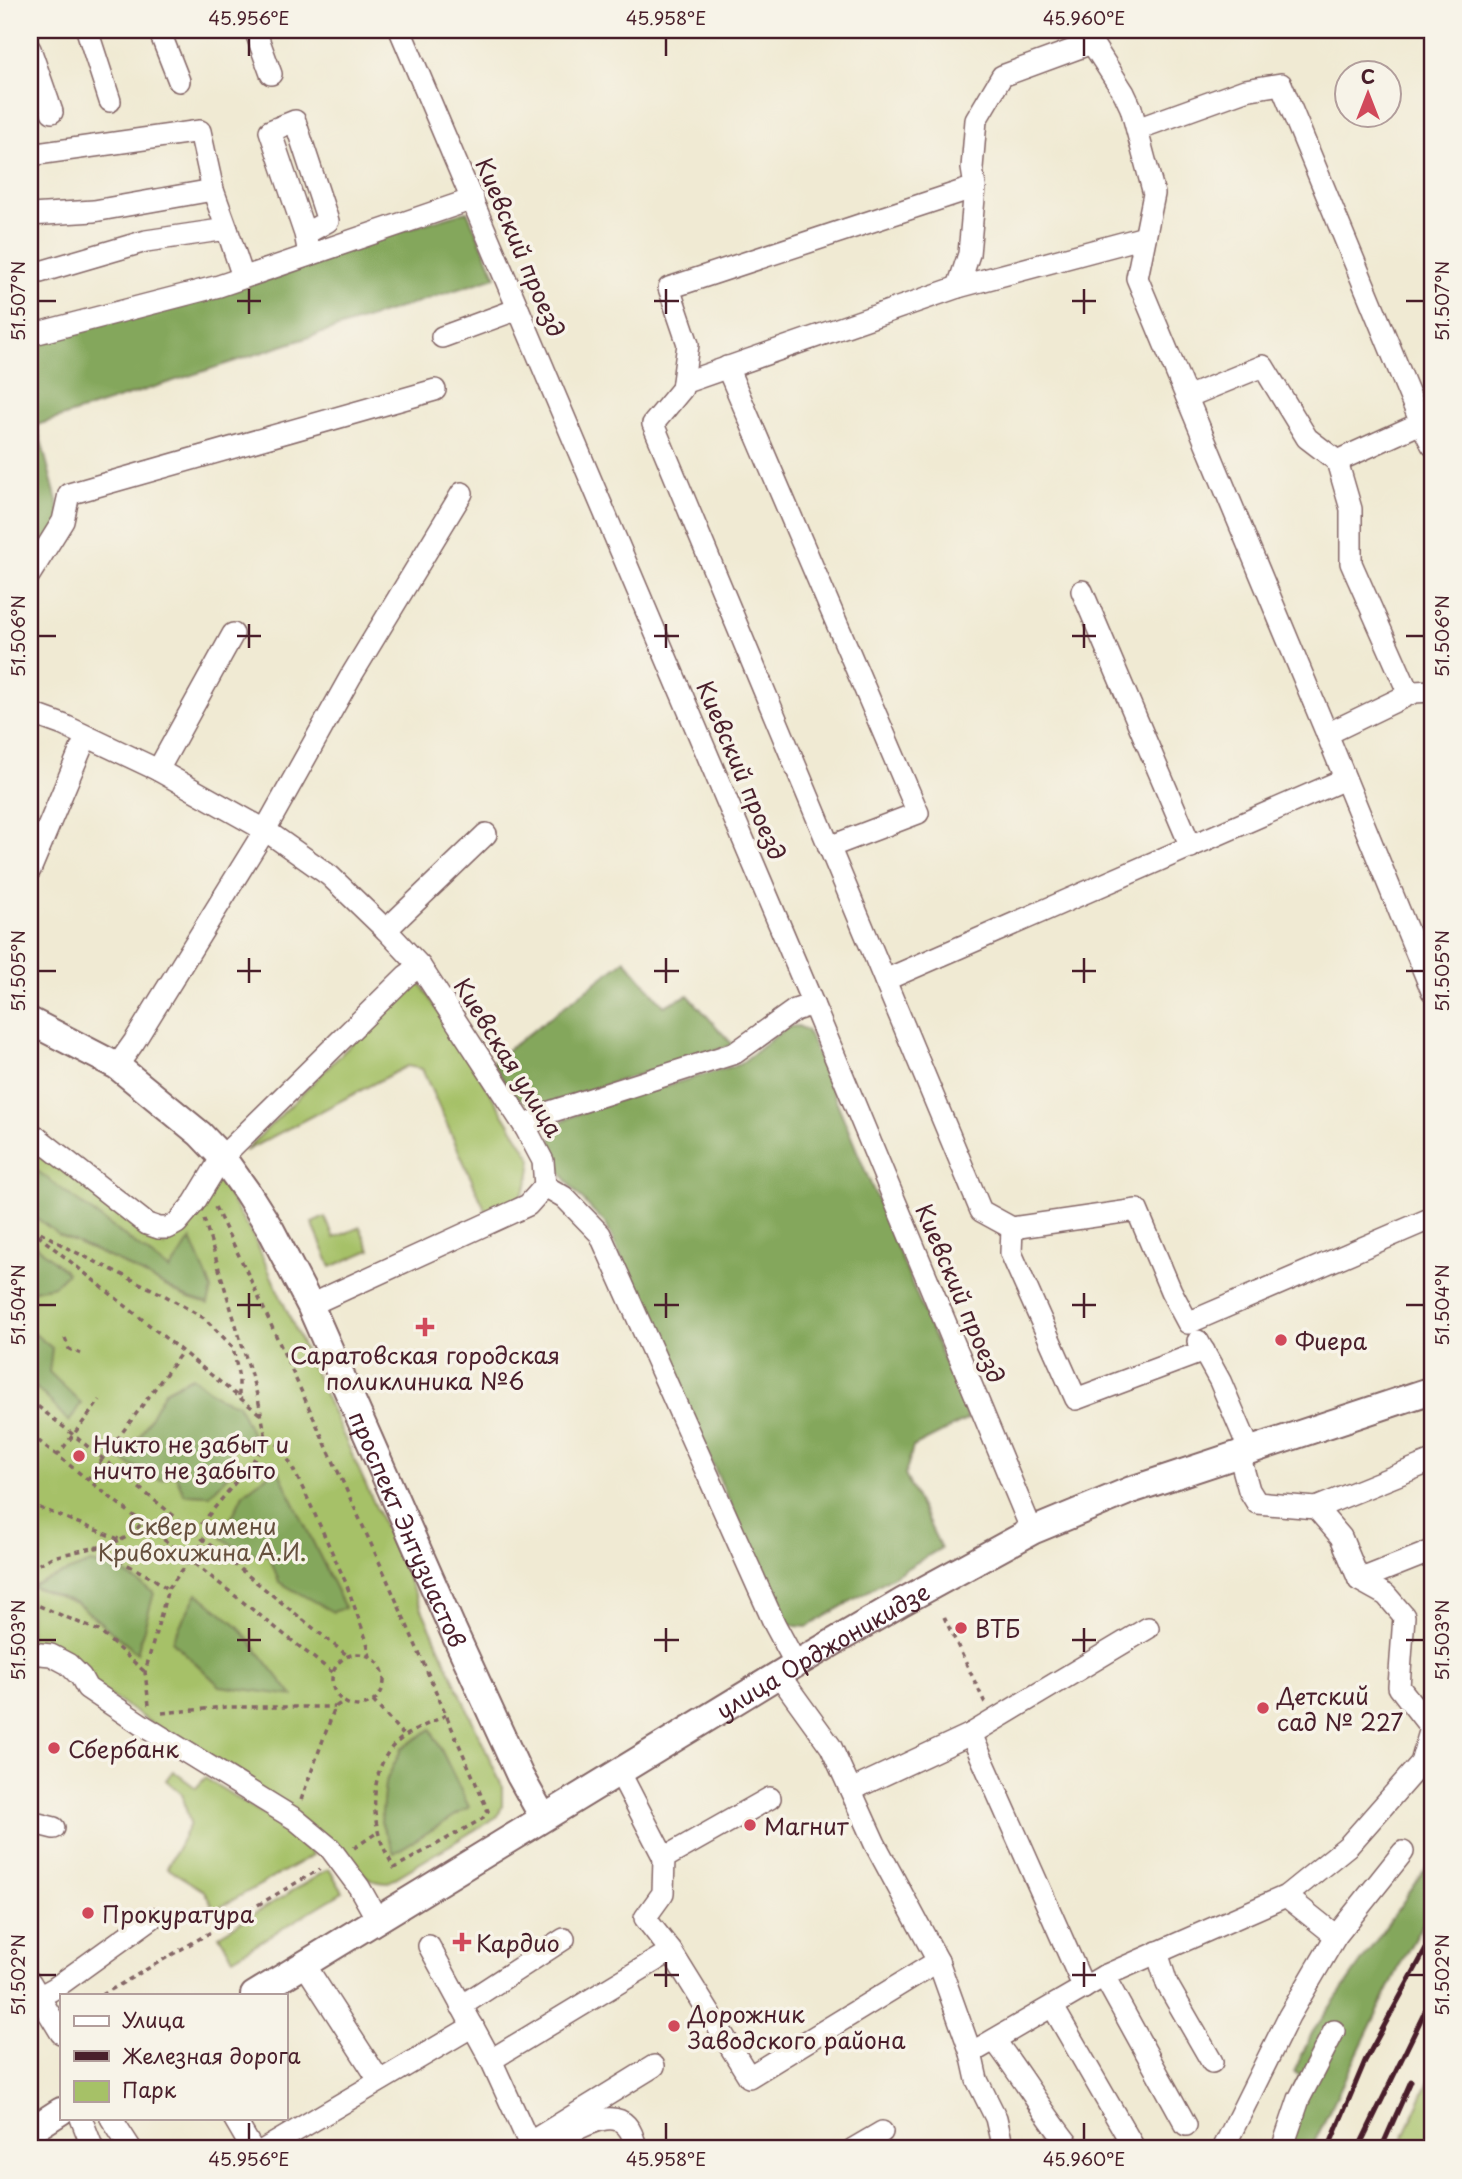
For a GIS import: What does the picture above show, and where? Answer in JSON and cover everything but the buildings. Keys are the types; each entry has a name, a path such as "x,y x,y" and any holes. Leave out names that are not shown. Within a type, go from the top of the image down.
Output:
{"main road":[{"name":"проспект Энтузиастов","path":"30,1021 117,1066 200,1134 222,1157 271,1230 310,1305 520,1776 544,1817"},
{"name":"улица Орджоникидзе","path":"256,1994 902,1602 1032,1531 1131,1490 1432,1390"},
{"path":"30,2131 60,2112"}],"street":[{"path":"87,30 110,101"},
{"path":"159,30 179,81"},
{"path":"255,30 271,74"},
{"name":"Киевский проезд","path":"401,30 813,1004 1032,1531"},
{"path":"958,287 969,254 975,187 972,168 976,120 1002,76 1089,36 1124,93 1154,194 1137,278 1432,992"},
{"path":"30,49 52,112"},
{"path":"1137,130 1245,90 1281,84 1432,445"},
{"path":"295,121 328,221 307,244 270,131 295,121"},
{"path":"30,155 200,131 213,190 243,277"},
{"path":"975,187 668,288 688,344 682,389 653,424 981,1211 1012,1228 1137,1210 1171,1291 1220,1381 1244,1453 1249,1490 1258,1503 1316,1508 1432,1461"},
{"path":"30,215 94,211 213,190"},
{"path":"30,335 219,286 243,277 307,244 473,199"},
{"path":"30,275 146,241 227,229"},
{"path":"683,383 958,287 1145,237"},
{"path":"442,337 518,309"},
{"path":"1187,397 1263,366 1307,438 1337,461 1351,509 1351,564 1409,694"},
{"path":"727,367 918,813 829,847"},
{"path":"30,574 63,521 69,494 435,390"},
{"path":"1337,461 1421,423"},
{"path":"117,1066 265,830 351,676 462,492"},
{"path":"1082,591 1191,847"},
{"path":"158,770 233,634"},
{"path":"1327,734 1409,694 1432,691"},
{"name":"Киевская улица","path":"30,713 158,770 265,830 330,876 420,966 525,1127 543,1161 545,1186"},
{"path":"30,870 86,737"},
{"path":"885,980 1345,779"},
{"path":"386,930 486,834"},
{"path":"30,1132 147,1224 168,1228 177,1223 199,1195 222,1157 406,976 420,966"},
{"path":"525,1127 550,1112 735,1053 795,1010 813,1004"},
{"path":"310,1305 528,1205 545,1186 564,1197 600,1234 775,1625 788,1670 831,1747 875,1844 938,1961 971,2053 977,2080 996,2119 1003,2149"},
{"path":"1188,1323 1432,1217"},
{"path":"1012,1228 1012,1253 1076,1399 1204,1351"},
{"path":"971,2053 1104,1976 1286,1896 1349,1845 1421,1763 1432,1728 1399,1688 1404,1616 1386,1595 1359,1580 1341,1537 1316,1508"},
{"path":"1359,1580 1432,1551"},
{"path":"851,1790 971,1734 1148,1628"},
{"path":"30,1653 51,1655 68,1664 81,1677 87,1689 295,1819 330,1849 359,1887 377,1919"},
{"path":"971,1734 1084,1988"},
{"path":"620,1773 664,1858 663,1893 645,1918 671,1951 749,2077 938,1961"},
{"path":"664,1858 770,1798"},
{"path":"30,1822 54,1828"},
{"path":"1223,2149 1289,2016 1336,1936 1403,1853"},
{"path":"1286,1896 1336,1936"},
{"path":"60,2031 34,1990 55,1988 152,1918"},
{"path":"461,2006 564,1939"},
{"path":"429,1946 491,2060 523,2146"},
{"path":"491,2060 671,1951"},
{"path":"1157,1952 1167,1984 1212,2062"},
{"path":"305,1965 379,2080"},
{"path":"1104,1976 1186,2125"},
{"path":"1053,2007 1133,2146"},
{"path":"265,2149 473,2026"},
{"path":"1282,2149 1299,2099 1334,2031"},
{"path":"995,2041 1015,2067 1050,2123 1072,2149"},
{"path":"523,2146 653,2066"},
{"path":"523,2146 553,2141 601,2118 617,2119 624,2123 636,2149"},
{"path":"83,2120 93,2149"},
{"path":"112,2120 131,2149"},
{"path":"235,2120 252,2149"},
{"path":"853,2149 882,2132"}],"path":[{"path":"195,1532 260,1452 266,1437 199,1195"},
{"path":"199,1195 247,1272 377,1556 488,1811 482,1819 394,1868 378,1832 375,1806 379,1775 385,1757 395,1744 405,1737 446,1715"},
{"path":"30,1228 262,1416"},
{"path":"30,1228 204,1318 233,1347 239,1379 239,1397"},
{"path":"65,1338 69,1349 81,1354"},
{"path":"87,1480 182,1352"},
{"path":"30,1399 348,1656"},
{"path":"57,1456 100,1400"},
{"path":"30,1434 333,1673"},
{"path":"266,1437 282,1447 312,1510 346,1583 367,1642 369,1657"},
{"path":"30,1504 121,1540"},
{"path":"30,1569 52,1557 121,1540 135,1532 141,1523"},
{"path":"204,1541 168,1589 145,1672 146,1695 152,1714 226,1707 335,1707 344,1701"},
{"path":"96,1548 168,1589"},
{"path":"30,1602 99,1631 145,1672"},
{"path":"944,1617 993,1720"},
{"path":"355,1654 369,1657 381,1669 383,1686 373,1700 358,1705 344,1701 334,1689 333,1673 341,1660 348,1656 355,1654"},
{"path":"373,1700 405,1737"},
{"path":"295,1819 335,1707"},
{"path":"104,1994 337,1859 378,1832"}],"green space":[{"path":"467,211 496,277 37,425 66,535 30,596 30,342"},
{"path":"625,960 664,1006 688,995 733,1045 549,1103 531,1105 513,1095 492,1062"},
{"path":"417,978 532,1159 528,1182 521,1195 488,1216 422,1069 407,1066 245,1151"},
{"path":"798,1026 807,1030 968,1419 913,1447 905,1475 941,1548 807,1627 795,1626 782,1620 606,1224 561,1173 552,1149 553,1135 559,1122 594,1107 740,1064 787,1027"},
{"name":"Сквер имени Кривохижина А.И.","path":"30,1146 165,1246 218,1178 254,1238 502,1786 502,1806 498,1816 387,1883 365,1875 336,1845 92,1684 88,1667 72,1655 37,1646 30,1641"},
{"path":"32,1167 170,1270 191,1239 212,1289 208,1304 186,1297 122,1263 59,1235 30,1213"},
{"path":"325,1217 334,1238 360,1227 370,1250 331,1267 312,1223"},
{"path":"30,1240 67,1273 54,1286 30,1291"},
{"path":"30,1330 52,1348 49,1372 81,1403 69,1422 30,1383"},
{"path":"192,1377 220,1398 238,1404 252,1435 233,1444 230,1473 210,1495 184,1494 175,1474 160,1480 117,1458 118,1451 140,1436 165,1391"},
{"path":"277,1468 345,1608 333,1612 279,1582 269,1555 245,1553 222,1538 243,1494"},
{"path":"91,1563 120,1570 154,1593 137,1653 77,1603 30,1586"},
{"path":"197,1593 238,1626 293,1696 220,1686 172,1641"},
{"path":"431,1729 469,1807 394,1853 381,1822 385,1783 402,1748"},
{"path":"173,1771 196,1788 205,1778 292,1832 313,1855 215,1910 204,1891 167,1868 190,1824 182,1794 166,1780"},
{"path":"1432,1860 1432,1908 1404,1957 1311,2149 1278,2149 1291,2116 1283,2110 1300,2075 1294,2072 1312,2033"},
{"path":"329,1869 343,1892 233,1958 219,1935"},
{"path":"1432,2075 1432,2143 1428,2149 1398,2149"}],"railway":[{"path":"1328,2149 1365,2061 1432,1938"},
{"path":"1358,2149 1432,1997"},
{"path":"1381,2149 1411,2081"}],"place":[{"name":"Саратовская городская поликлиника №6","path":"425,1327"},
{"name":"Фиера","path":"1281,1340"},
{"name":"Никто не забыт и ничто не забыто","path":"79,1456"},
{"name":"ВТБ","path":"961,1628"},
{"name":"Детский сад № 227","path":"1263,1708"},
{"name":"Сбербанк","path":"54,1748"},
{"name":"Магнит","path":"750,1825"},
{"name":"Прокуратура","path":"88,1913"},
{"name":"Кардио","path":"462,1942"},
{"name":"Дорожник Заводского района","path":"674,2026"}]}
